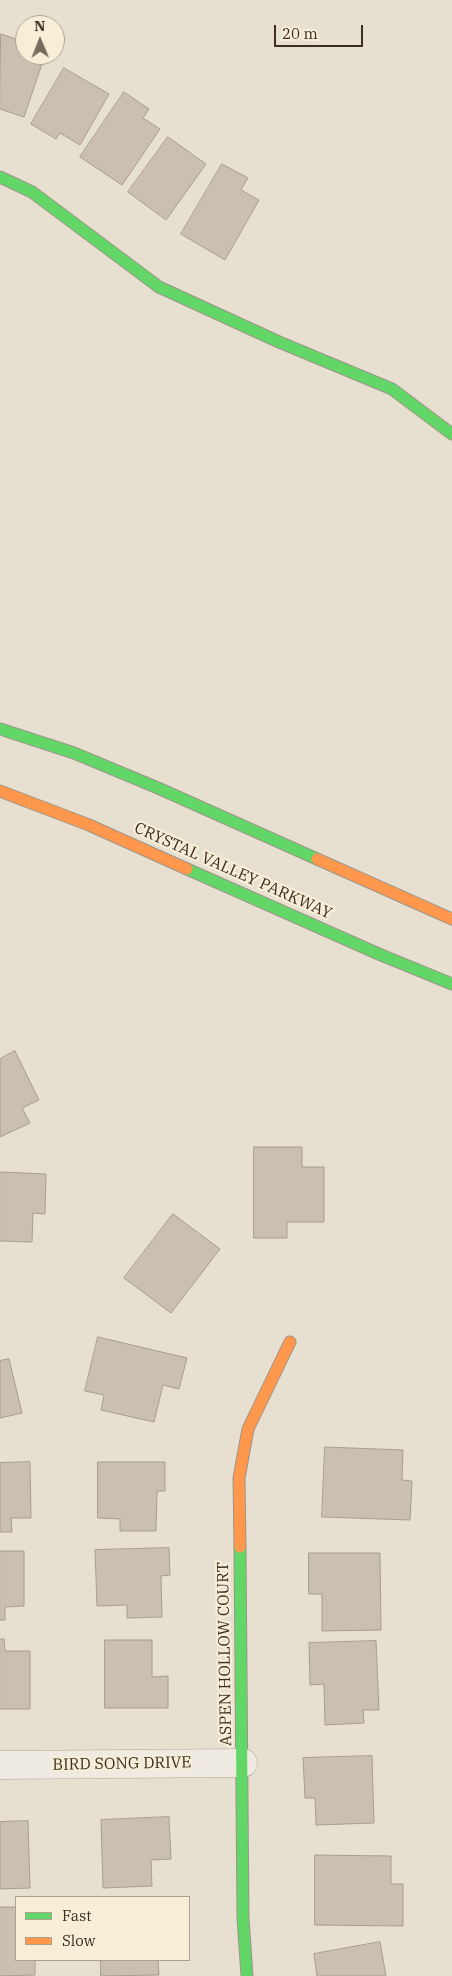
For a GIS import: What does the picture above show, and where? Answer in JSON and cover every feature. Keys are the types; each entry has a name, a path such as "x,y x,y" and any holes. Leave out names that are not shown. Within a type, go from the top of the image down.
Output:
{"street":[{"path":"0,177 32,192 160,287 279,342 392,389 452,434"},
{"path":"0,729 74,753 452,919"},
{"name":"CRYSTAL VALLEY PARKWAY","path":"0,791 89,825 381,955 452,984"},
{"name":"ASPEN HOLLOW COURT","path":"248,1976 243,1918 239,1478 248,1429 290,1342"},
{"name":"BIRD SONG DRIVE","path":"0,1765 243,1763"}],"building":[{"path":"1,34 15,39 15,65 42,65 24,117 0,109"},
{"path":"64,68 109,94 80,145 60,133 56,139 31,124"},
{"path":"124,92 149,109 143,118 160,129 122,185 80,157"},
{"path":"168,137 206,164 166,220 128,192"},
{"path":"222,164 248,178 241,190 259,200 225,260 181,234"},
{"path":"15,1051 39,1100 22,1108 30,1123 0,1137 0,1059"},
{"path":"254,1147 302,1147 302,1167 324,1167 324,1222 287,1222 287,1238 254,1238"},
{"path":"0,1172 46,1174 45,1214 33,1213 32,1242 0,1241"},
{"path":"173,1214 220,1249 171,1313 124,1278"},
{"path":"98,1337 187,1358 179,1389 163,1385 154,1422 101,1410 104,1395 85,1391"},
{"path":"9,1359 22,1413 0,1418 0,1361"},
{"path":"325,1447 403,1450 402,1480 412,1481 410,1520 322,1517"},
{"path":"30,1462 31,1518 11,1518 12,1532 0,1532 0,1463"},
{"path":"98,1462 165,1462 165,1491 157,1491 156,1531 120,1531 120,1519 98,1518"},
{"path":"169,1548 170,1575 161,1576 162,1617 127,1618 127,1605 97,1606 95,1550"},
{"path":"0,1551 24,1551 24,1606 5,1607 5,1620 0,1620"},
{"path":"309,1553 380,1553 381,1630 322,1631 322,1594 309,1594"},
{"path":"0,1639 4,1639 5,1651 30,1651 30,1709 0,1709"},
{"path":"105,1640 152,1640 152,1677 168,1676 168,1708 105,1708"},
{"path":"376,1641 379,1710 363,1710 364,1723 325,1725 324,1684 310,1685 309,1643"},
{"path":"372,1756 374,1823 316,1825 315,1798 305,1798 303,1758"},
{"path":"169,1817 171,1859 151,1860 152,1886 103,1888 101,1820"},
{"path":"28,1821 30,1888 0,1889 0,1822"},
{"path":"315,1855 391,1856 391,1884 403,1884 403,1926 315,1925"},
{"path":"0,1907 15,1907 15,1961 35,1961 35,1975 0,1976"},
{"path":"380,1942 386,1976 317,1976 314,1954"},
{"path":"101,1961 158,1961 159,1975 101,1976"}],"traffic: fast":[{"path":"0,177 32,192 159,287 279,342 392,389 452,434"},
{"path":"0,729 74,753 158,788 317,859"},
{"path":"187,869 381,955 452,984"},
{"path":"240,1547 243,1918 247,1976"}],"traffic: slow":[{"path":"0,791 89,825 187,869"},
{"path":"317,859 452,919"},
{"path":"240,1547 239,1478 248,1429 290,1342"}]}
